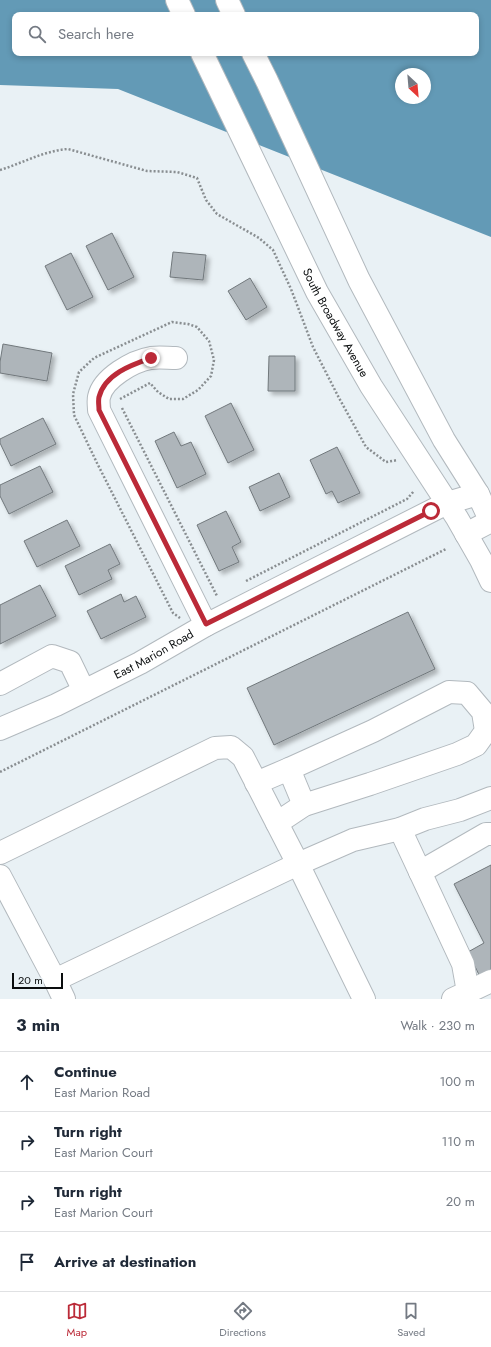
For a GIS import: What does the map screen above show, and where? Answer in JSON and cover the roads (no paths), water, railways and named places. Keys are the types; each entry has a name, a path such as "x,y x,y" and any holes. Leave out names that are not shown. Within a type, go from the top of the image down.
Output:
{"main road":[{"path":"177,0 183,12"},
{"path":"226,0 232,12"},
{"name":"South Broadway Avenue","path":"203,56 317,292 371,386 466,534 491,581"},
{"path":"254,56 359,280 444,440 478,494 491,521 466,534"},
{"path":"176,358 151,358 130,366 109,380 103,387 98,398 99,410 201,616"},
{"name":"East Marion Road","path":"0,728 56,705 140,663 201,616 447,503 478,494"},
{"path":"0,684 52,656 70,662 84,691"},
{"path":"256,783 373,731 449,692 467,693 483,712 486,731 476,745 457,754 304,805 277,823"},
{"path":"0,853 216,748 231,747 243,757 298,864 364,999"},
{"path":"290,769 304,805"},
{"path":"0,876 60,990 298,864 353,840 460,810 491,798"},
{"path":"400,828 463,964 460,996"},
{"path":"420,872 489,833"},
{"path":"460,996 491,981"}],"water":[{"path":"0,0 491,0 491,237 118,89 0,85"}]}
